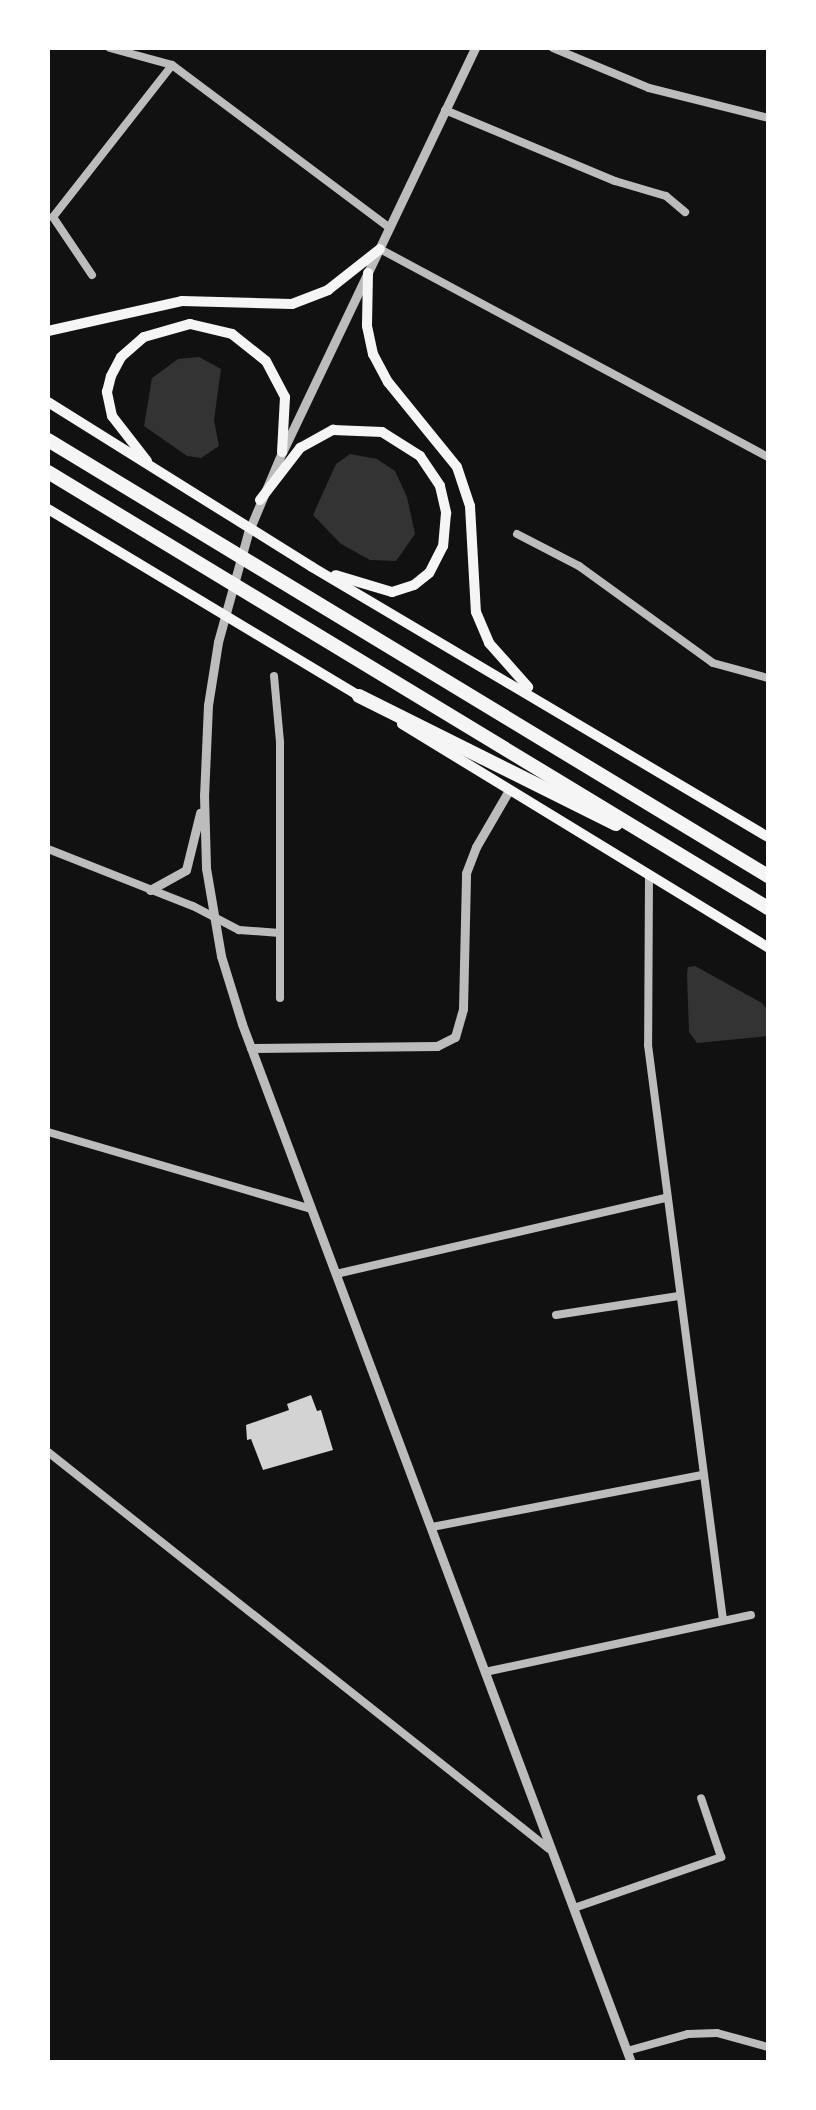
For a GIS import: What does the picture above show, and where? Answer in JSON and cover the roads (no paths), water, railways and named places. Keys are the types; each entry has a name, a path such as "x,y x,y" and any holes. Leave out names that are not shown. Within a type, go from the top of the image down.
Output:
{"highway":[{"path":"48,440 768,876"},
{"path":"48,472 768,908"},
{"path":"359,696 573,805 671,849"}],"main road":[{"path":"48,332 182,301 292,304 328,290 380,249"},
{"path":"368,274 368,335 376,364 446,449 466,487 472,592 479,622 497,653 539,698"},
{"path":"162,476 116,424 108,384 132,346 173,326 198,324 225,330 247,342 266,361 285,397 282,452"},
{"path":"48,402 312,567 768,837"},
{"path":"260,500 300,448 319,435 342,428 391,435 426,462 443,495 447,521 443,546 425,578 406,588 385,591 312,567"},
{"path":"51,514 359,696 768,947"}],"street":[{"path":"110,48 172,64 390,228"},
{"path":"474,48 260,500 218,642 206,727 204,795 213,917 251,1048 632,2062"},
{"path":"553,48 649,88 768,118"},
{"path":"92,275 53,218 172,64"},
{"path":"445,110 615,181 666,196 685,212"},
{"path":"380,249 768,457"},
{"path":"516,534 579,566 712,662 768,678"},
{"path":"274,676 280,742 280,998"},
{"path":"251,1048 438,1046 456,1037 463,1009 465,879 476,847 510,790"},
{"path":"150,890 186,870 204,795"},
{"path":"48,850 239,930 280,934"},
{"path":"649,875 648,1046 723,1620"},
{"path":"48,1132 311,1209"},
{"path":"336,1274 666,1198"},
{"path":"556,1316 679,1296"},
{"path":"48,1452 549,1849"},
{"path":"432,1527 702,1474"},
{"path":"485,1672 751,1615"},
{"path":"574,1908 722,1857 701,1798"},
{"path":"627,2051 688,2034 717,2032 768,2047"}]}
